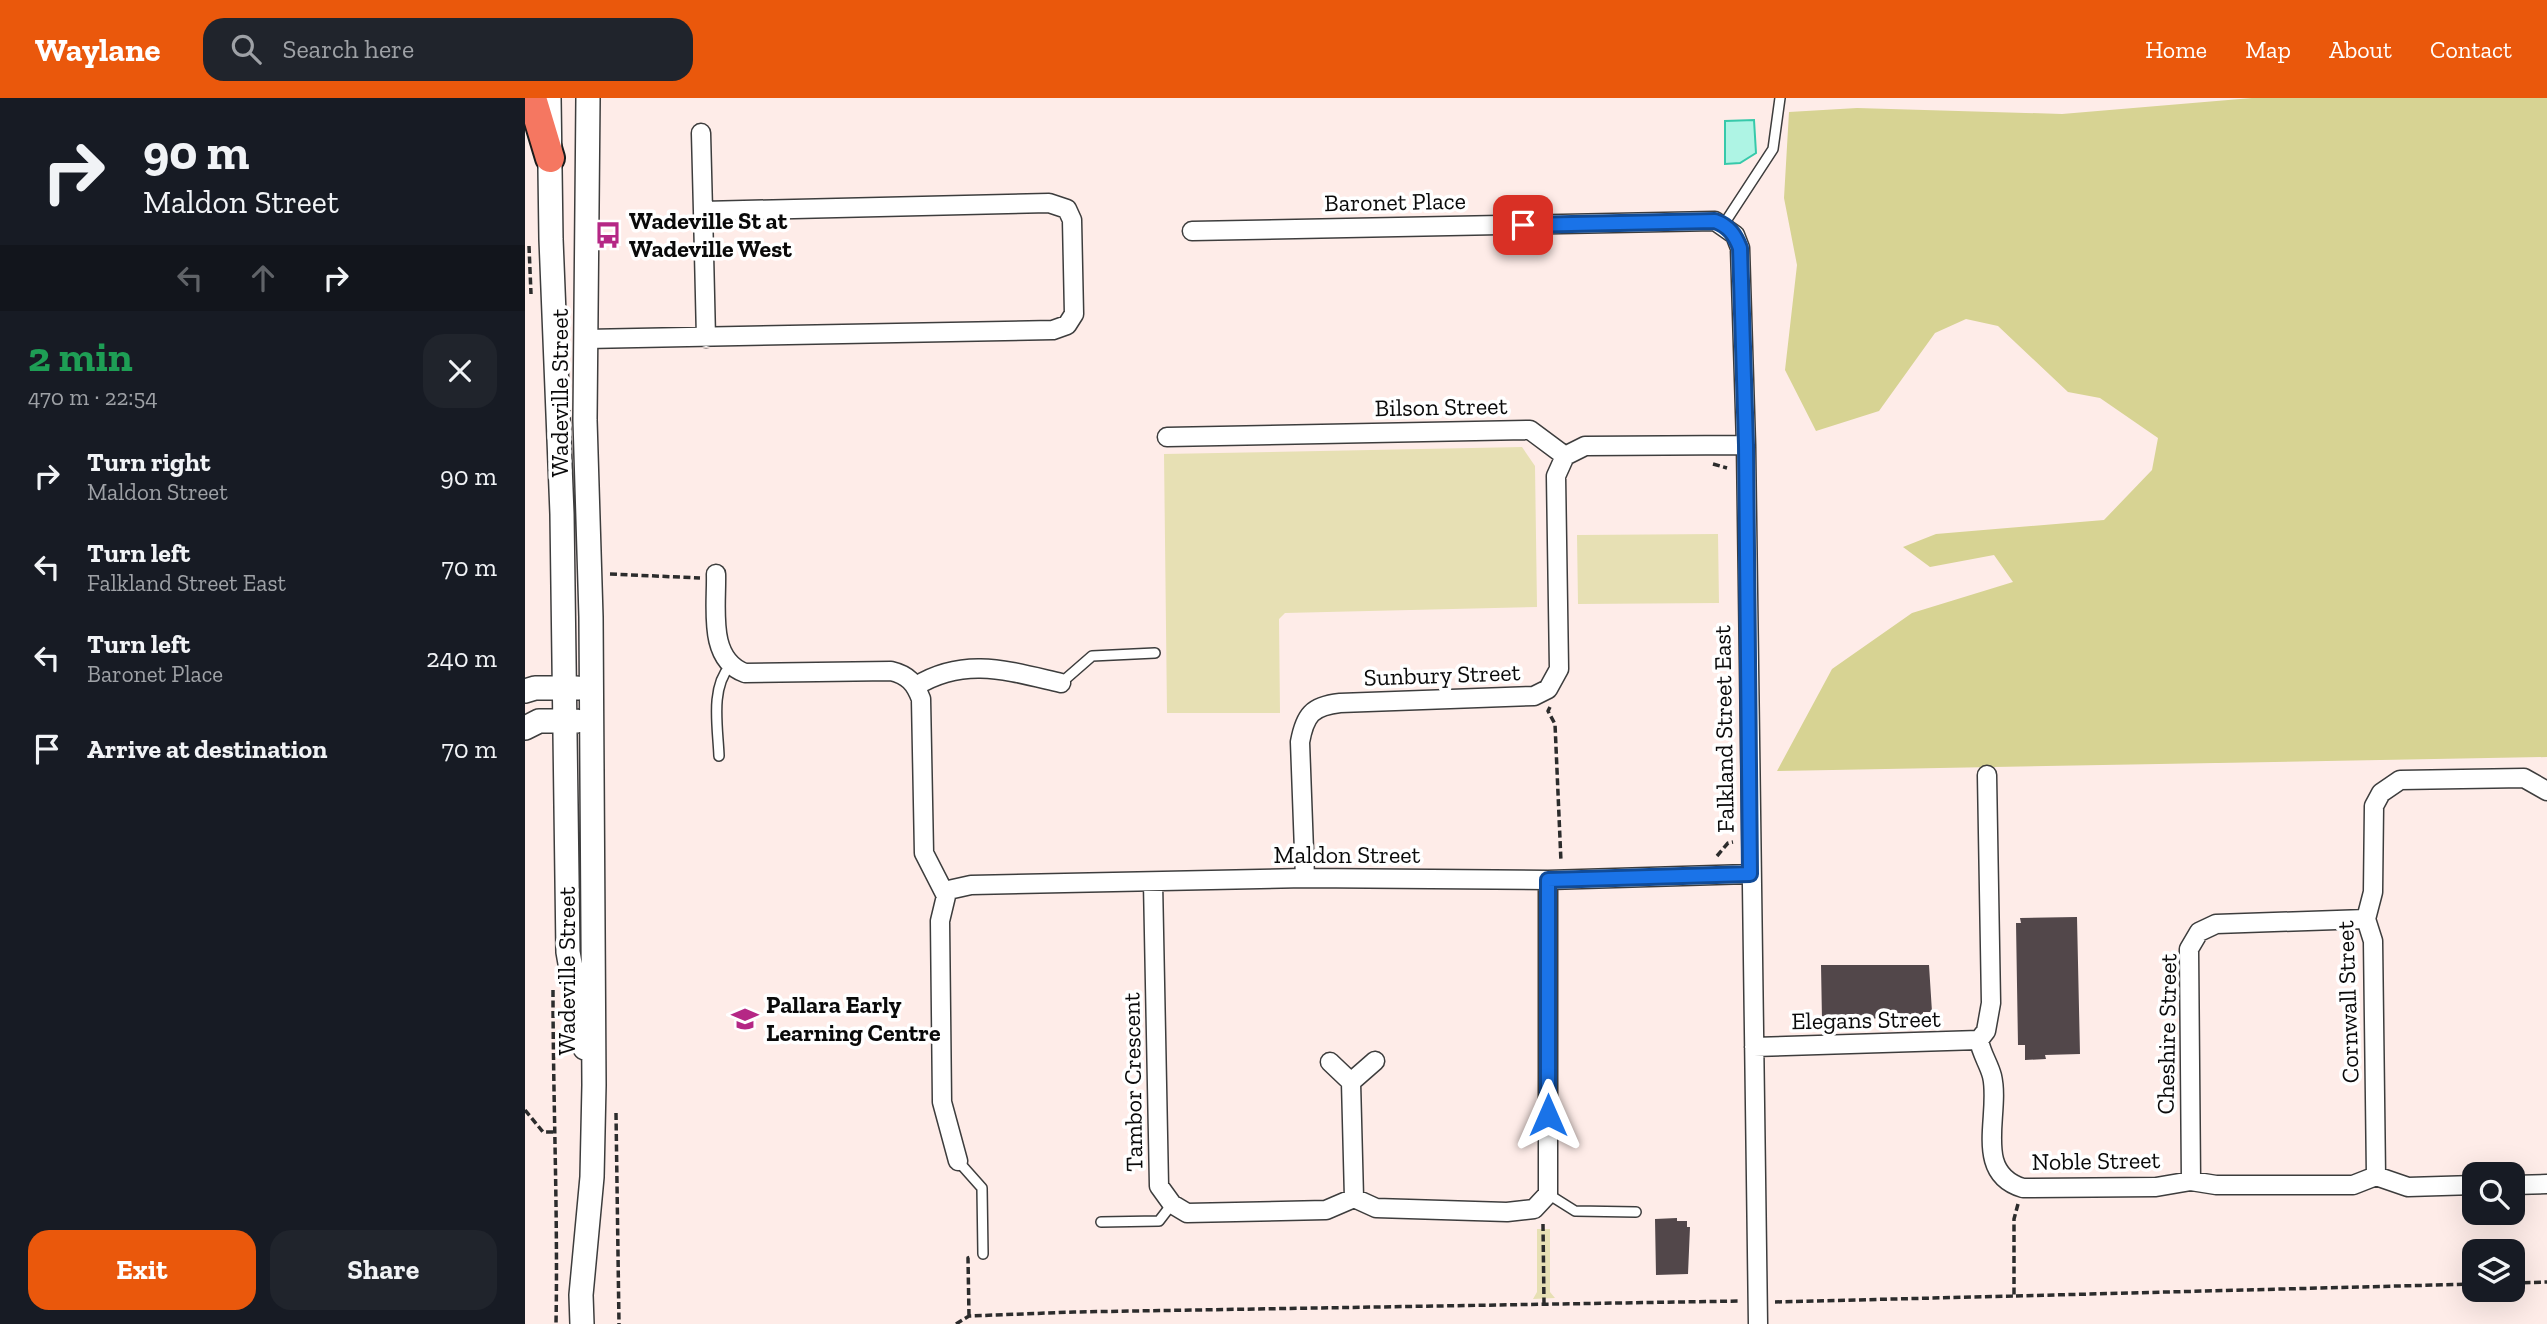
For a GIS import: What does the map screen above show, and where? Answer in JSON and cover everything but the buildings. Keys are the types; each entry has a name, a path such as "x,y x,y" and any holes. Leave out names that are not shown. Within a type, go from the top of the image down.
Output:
{"main road":[{"path":"532,98 550,158"}],"street":[{"name":"Wadeville Street","path":"549,98 562,514 568,966 594,1086"},
{"name":"Wadeville Street","path":"582,1324 581,1295 592,1177 594,1086 586,339 587,98"},
{"path":"701,133 706,338"},
{"path":"586,339 1053,330 1067,325 1074,314 1072,220 1067,209 1049,203 703,211"},
{"name":"Baronet Place","path":"1192,230 1715,221 1724,224"},
{"name":"Falkland Street East","path":"1724,224 1735,235 1740,248 1746,445 1758,1324"},
{"name":"Bilson Street","path":"1167,437 1530,430 1565,456"},
{"path":"1565,456 1585,446 1746,445"},
{"name":"Sunbury Street","path":"1305,878 1300,742 1303,726 1310,714 1322,705 1340,703 1534,696 1548,689 1559,669 1556,475 1565,456"},
{"path":"716,576 718,642 720,651 730,666 745,673 891,671 910,679 916,686 921,699 924,853 944,891 946,903 940,921 942,1102 958,1161"},
{"path":"916,686 947,670 1002,669 1061,683"},
{"path":"525,691 535,688 591,688"},
{"path":"525,728 539,721 591,721"},
{"path":"1979,1040 1986,1031 1991,1003 1987,775"},
{"name":"Cornwall Street","path":"2376,1175 2373,941 2366,919 2373,892 2374,806 2381,793 2400,780 2524,778 2547,791"},
{"path":"1172,1204 1187,1213 1326,1210 1354,1198 1376,1208 1507,1212 1534,1209 1548,1194 1555,874"},
{"name":"Maldon Street","path":"944,891 971,885 1555,874 1750,874"},
{"name":"Tambor Crescent","path":"1153,882 1159,1186 1172,1204"},
{"name":"Cheshire Street","path":"2191,1181 2189,949 2199,932 2216,924 2366,919"},
{"name":"Elegans Street","path":"1754,1047 1979,1040"},
{"name":"Noble Street","path":"1979,1040 1992,1077 1995,1166 2008,1184 2022,1188 2156,1187 2191,1181 2216,1185 2353,1185 2376,1175"},
{"path":"1351,1082 1375,1060"},
{"path":"1330,1062 1351,1082 1354,1198"},
{"path":"2376,1175 2408,1187 2462,1185"},
{"path":"2525,1185 2547,1184"}],"lane":[{"path":"1724,224 1773,149 1780,98"},
{"path":"1061,683 1092,656 1155,653"},
{"path":"719,756 718,691 721,675 730,666"},
{"path":"958,1161 982,1188 983,1254"},
{"path":"1548,1194 1575,1211 1636,1212"},
{"path":"1101,1222 1159,1221 1172,1204"}],"path":[{"path":"1708,462 1727,468"},
{"path":"609,588 609,574 716,576"},
{"path":"1552,704 1548,711 1555,724 1555,874"},
{"path":"552,983 553,1132 559,1262 557,1324"},
{"path":"615,1101 619,1324"},
{"path":"525,1110 543,1132 553,1132"},
{"path":"2014,1296 2014,1219 2022,1188"},
{"path":"969,1316 968,1258 983,1254"},
{"path":"2525,1283 2547,1282"},
{"path":"1769,1302 2462,1284"},
{"path":"956,1324 969,1316 1740,1303"}],"shaded area":[{"path":"2252,98 2547,98 2547,757 1777,771 1832,669 1912,613 2013,582 1994,555 1930,567 1903,547 1936,534 2104,520 2152,470 2158,438 2100,398 2068,392 1998,326 1966,319 1935,333 1879,411 1816,431 1785,370 1797,265 1784,198 1789,112 1857,108 2062,114"},
{"path":"1522,447 1535,466 1537,607 1285,613 1279,619 1280,713 1167,713 1164,454"},
{"path":"1718,534 1719,603 1578,604 1577,535"},
{"path":"1537,1229 1550,1229 1550,1292 1555,1298 1533,1299 1537,1292"}],"water":[{"path":"1754,120 1756,153 1740,163 1725,164 1725,121"}],"place":[{"name":"Wadeville St at Wadeville West","path":"608,235"},
{"name":"Pallara Early Learning Centre","path":"745,1019"}],"route":[{"path":"1523,225 1715,221 1724,224 1735,235 1740,248 1746,472 1750,874 1548,880 1548,1115"}]}
